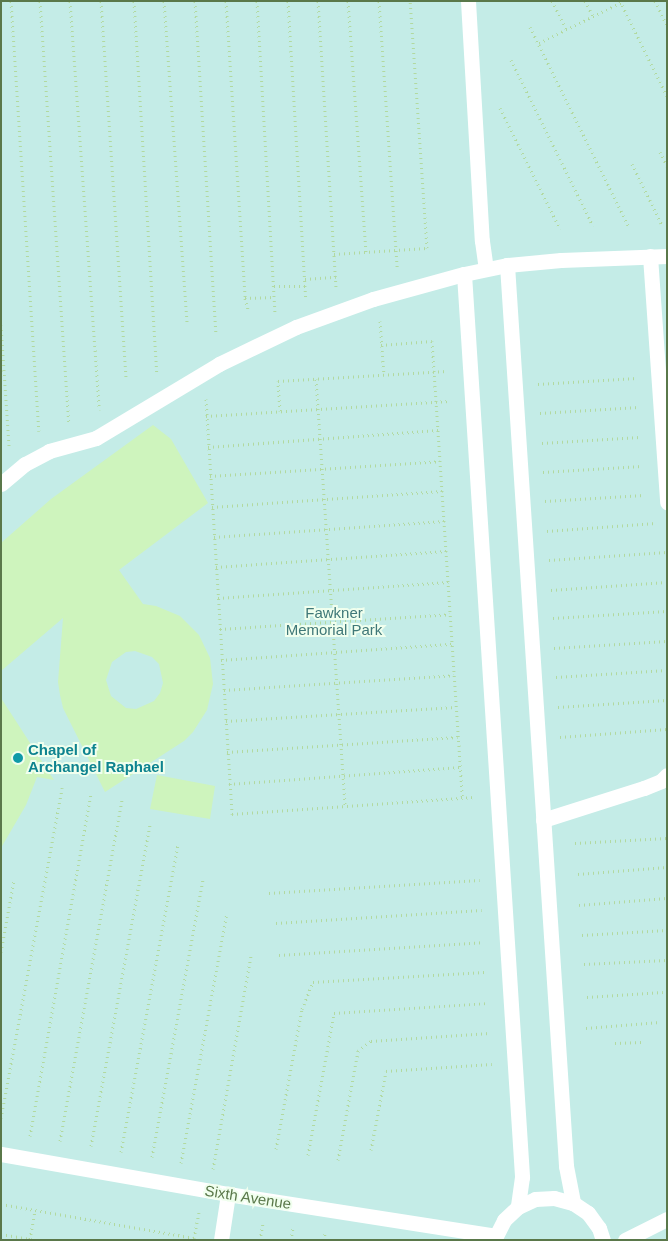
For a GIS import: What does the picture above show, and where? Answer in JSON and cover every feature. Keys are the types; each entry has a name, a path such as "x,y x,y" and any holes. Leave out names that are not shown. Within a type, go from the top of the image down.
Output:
{"lane":[{"path":"468,1 482,241 486,268"},
{"path":"650,256 667,502"},
{"path":"1,484 25,464 49,451 70,446 100,435 207,371 276,336 378,298 486,268 561,260 667,256"},
{"path":"507,265 566,1166 573,1203"},
{"path":"464,274 522,1177 518,1207"},
{"path":"543,820 644,788 661,781 667,775"},
{"name":"Sixth Avenue","path":"1,1154 209,1191 495,1238"},
{"path":"221,1240 228,1194"},
{"path":"495,1238 504,1220 518,1207 535,1199 554,1198 573,1203 588,1213 599,1228 603,1240"},
{"path":"625,1240 667,1219"}],"path":[{"path":"11,1 39,432"},
{"path":"40,1 70,446"},
{"path":"70,1 100,435"},
{"path":"101,1 126,380"},
{"path":"134,1 159,399"},
{"path":"164,1 187,323"},
{"path":"195,1 216,332"},
{"path":"226,1 245,298 248,309"},
{"path":"257,1 276,336"},
{"path":"288,1 308,323"},
{"path":"318,1 338,312"},
{"path":"348,1 366,252"},
{"path":"379,1 398,272"},
{"path":"334,254 427,248 410,1"},
{"path":"552,1 566,30"},
{"path":"585,1 593,16"},
{"path":"654,1 667,26"},
{"path":"539,43 622,2 667,96"},
{"path":"530,27 629,227"},
{"path":"511,60 593,226"},
{"path":"500,108 560,229"},
{"path":"660,152 667,166"},
{"path":"632,164 662,225"},
{"path":"305,278 336,277"},
{"path":"274,286 305,286"},
{"path":"245,298 274,297"},
{"path":"378,298 384,375"},
{"path":"1,325 10,453"},
{"path":"381,345 432,341 462,798"},
{"path":"280,411 278,382 470,369"},
{"path":"207,371 206,416 232,814 497,795"},
{"path":"532,385 659,377"},
{"path":"316,379 344,806"},
{"path":"206,416 472,400"},
{"path":"534,414 660,406"},
{"path":"208,447 438,430"},
{"path":"536,443 662,435"},
{"path":"210,476 440,460"},
{"path":"538,472 664,465"},
{"path":"212,507 442,490"},
{"path":"540,502 666,494"},
{"path":"214,536 444,521"},
{"path":"542,531 657,523"},
{"path":"216,567 446,551"},
{"path":"543,561 667,552"},
{"path":"218,598 448,582"},
{"path":"545,590 667,582"},
{"path":"547,619 667,611"},
{"path":"220,629 450,614"},
{"path":"549,648 667,641"},
{"path":"222,660 452,644"},
{"path":"550,678 667,670"},
{"path":"224,690 454,676"},
{"path":"552,708 667,700"},
{"path":"226,721 456,706"},
{"path":"554,737 667,729"},
{"path":"228,752 458,737"},
{"path":"230,784 460,767"},
{"path":"1,1118 62,788"},
{"path":"26,1159 91,795"},
{"path":"56,1164 122,800"},
{"path":"87,1169 150,824"},
{"path":"575,843 667,838"},
{"path":"117,1175 178,843"},
{"path":"578,874 667,868"},
{"path":"269,893 503,879"},
{"path":"1,952 14,880"},
{"path":"148,1180 203,880"},
{"path":"579,905 667,898"},
{"path":"276,922 504,908"},
{"path":"177,1185 227,912"},
{"path":"582,935 667,930"},
{"path":"279,956 506,940"},
{"path":"209,1191 251,955"},
{"path":"584,964 667,960"},
{"path":"276,1149 302,1009 312,982 508,971"},
{"path":"586,997 663,992"},
{"path":"308,1155 334,1013 510,1001"},
{"path":"586,1028 660,1022"},
{"path":"338,1160 358,1051 371,1041 512,1032"},
{"path":"616,1043 642,1042"},
{"path":"371,1150 386,1071 514,1062"},
{"path":"1,1204 194,1238"},
{"path":"30,1239 35,1210"},
{"path":"1,1234 35,1240"}],"green space":[{"name":"Fawkner Memorial Park","path":"1,1 667,1 667,1240 1,1240"}],"building":[{"path":"153,425 171,439 208,503 119,570 143,604 156,606 180,616 199,635 210,658 213,684 207,710 193,732 184,741 105,792 63,708 58,682 63,618 1,671 1,543 51,499","holes":["135,651 152,657 159,664 163,683 160,693 154,701 136,709 126,708 111,696 106,680 112,662 126,652"]},
{"name":"Chapel of Archangel Raphael","path":"1,698 54,780 37,777 26,805 1,848"},
{"path":"157,775 215,786 210,819 150,809"}],"place":[{"name":"Chapel of Archangel Raphael","path":"18,758"}]}
